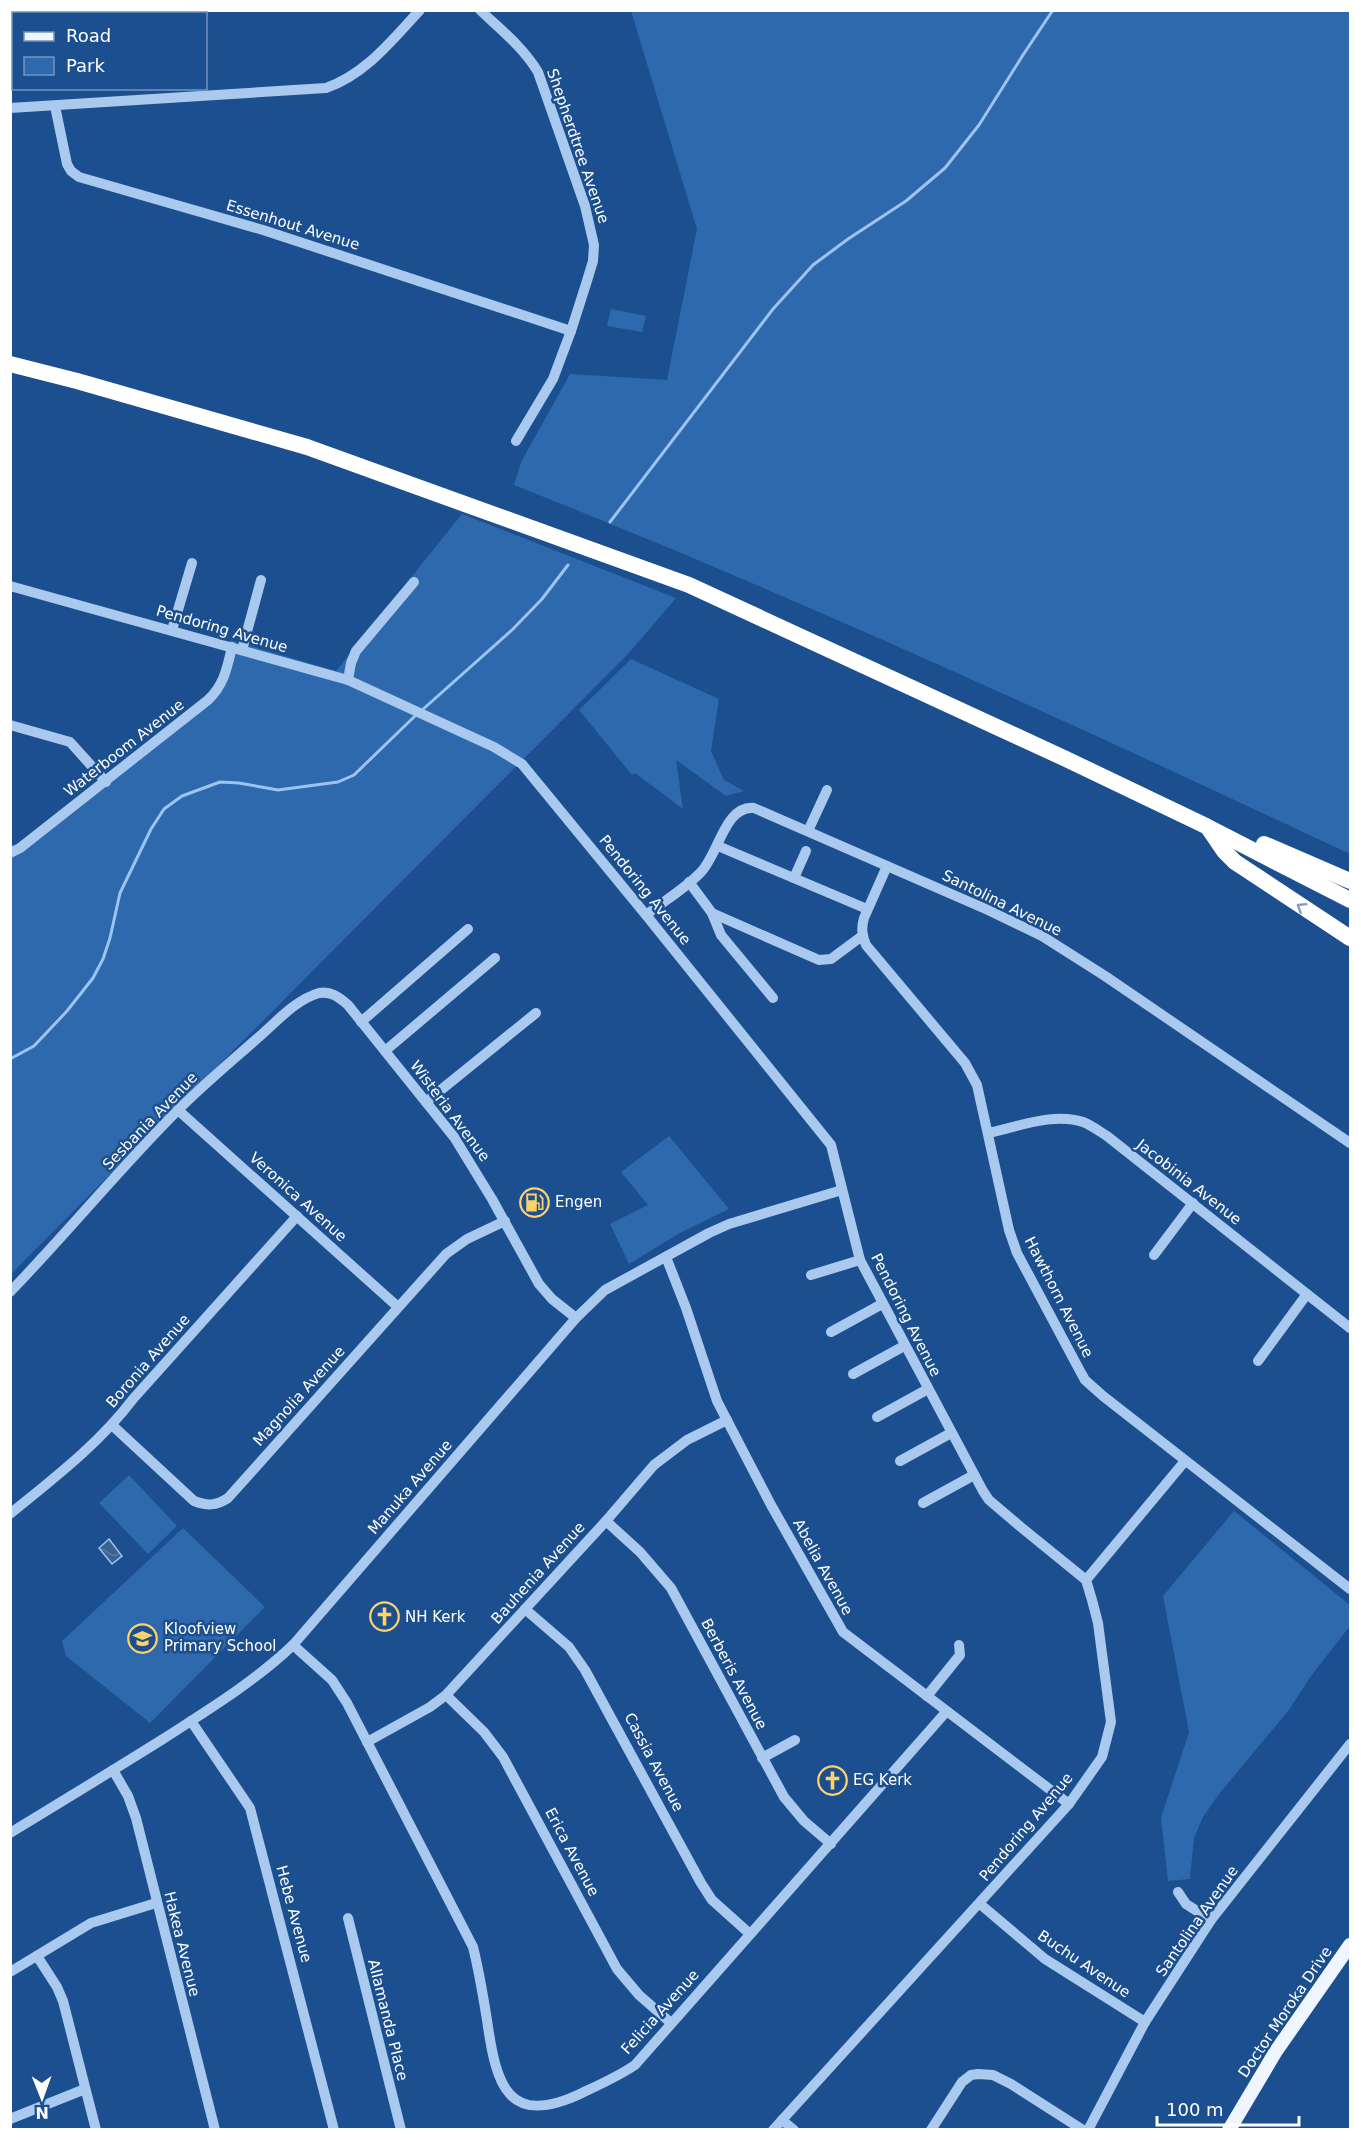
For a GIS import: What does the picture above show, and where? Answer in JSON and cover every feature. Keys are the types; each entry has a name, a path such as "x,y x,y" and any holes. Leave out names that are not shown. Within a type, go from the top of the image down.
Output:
{"highway":[{"path":"10,364 307,447 689,585 1206,826 1350,900"},
{"path":"1206,826 1235,832 1350,881"},
{"path":"1206,826 1234,862 1350,938"}],"main road":[{"name":"Doctor Moroka Drive","path":"1229,2130 1276,2051 1350,1945"}],"street":[{"path":"10,108 326,88 348,78 374,59 420,10"},
{"name":"Shepherdtree Avenue","path":"480,10 531,60 538,72 585,206 594,245 593,261 571,331 549,388 516,441"},
{"name":"Essenhout Avenue","path":"55,105 67,164 71,171 79,177 262,230 571,331"},
{"path":"172,630 192,563"},
{"name":"Waterboom Avenue","path":"10,853 20,848 106,782 213,695 220,687 237,649 261,580"},
{"path":"348,680 356,651 414,582"},
{"name":"Pendoring Avenue","path":"10,586 348,680 513,758 528,771 831,1145 860,1260 974,1475 989,1500 1086,1580 1098,1623 1111,1722 1101,1756 1069,1804 773,2130"},
{"path":"10,724 70,742 106,782"},
{"path":"808,831 827,790"},
{"name":"Santolina Avenue","path":"646,915 706,866 734,815 742,808 754,808 988,910 1041,936 1105,976 1350,1143"},
{"path":"718,846 867,909"},
{"path":"794,878 806,851"},
{"path":"712,913 819,960 831,959 862,936 861,927 867,909 887,866"},
{"path":"689,882 712,913 721,935 774,998"},
{"path":"361,1022 468,929"},
{"name":"Hawthorn Avenue","path":"862,936 866,945 965,1063 977,1085 1009,1230 1017,1253 1086,1380 1185,1461 1350,1589"},
{"path":"385,1051 495,958"},
{"name":"Wisteria Avenue","path":"327,992 345,1002 426,1101 470,1161 539,1284 552,1299 576,1318"},
{"name":"Sesbania Avenue","path":"10,1292 56,1245 178,1110 295,1006 313,995 327,992"},
{"path":"426,1101 536,1013"},
{"name":"Veronica Avenue","path":"178,1110 398,1308"},
{"name":"Jacobinia Avenue","path":"988,1133 1060,1118 1086,1123 1107,1136 1350,1328"},
{"name":"Manuka Avenue","path":"10,1833 191,1721 252,1680 293,1645 576,1318 605,1290 729,1224 842,1190"},
{"path":"1154,1255 1192,1203"},
{"name":"Boronia Avenue","path":"10,1514 113,1426 133,1399 297,1215"},
{"name":"Magnolia Avenue","path":"113,1426 194,1501 203,1504 219,1504 228,1498 446,1254 468,1239 505,1221"},
{"name":"Abelia Avenue","path":"666,1257 686,1308 717,1401 825,1604 843,1632 1069,1804"},
{"path":"811,1275 860,1260"},
{"path":"1258,1361 1307,1294"},
{"path":"831,1332 882,1304"},
{"path":"853,1374 904,1346"},
{"path":"877,1417 928,1389"},
{"name":"Bauhenia Avenue","path":"367,1742 430,1707 446,1695 606,1521 640,1480 671,1450 727,1420"},
{"path":"900,1461 951,1433"},
{"path":"1086,1580 1185,1461"},
{"path":"922,1503 974,1475"},
{"name":"Berberis Avenue","path":"606,1521 640,1552 671,1588 762,1758 791,1807 831,1844"},
{"name":"Cassia Avenue","path":"525,1609 569,1647 585,1670 712,1900 750,1934"},
{"name":"Felicia Avenue","path":"293,1645 332,1680 367,1742 473,1947 493,2059 500,2081 509,2095 521,2103 536,2107 566,2101 635,2065 946,1712"},
{"path":"927,1696 960,1655 959,1645"},
{"name":"Erica Avenue","path":"446,1695 484,1732 503,1756 617,1969 639,1995 671,2023"},
{"name":"Hebe Avenue","path":"191,1721 250,1808 334,2130"},
{"path":"762,1758 795,1740"},
{"name":"Santolina Avenue","path":"1088,2130 1145,2022 1212,1920 1350,1744"},
{"name":"Hakea Avenue","path":"113,1770 128,1796 215,2130"},
{"path":"1178,1892 1186,1904 1212,1920"},
{"path":"10,1972 91,1923 156,1903"},
{"name":"Buchu Avenue","path":"980,1904 1045,1959 1145,2022"},
{"name":"Allamanda Place","path":"348,1918 400,2130"},
{"path":"37,1956 57,1987 63,2001 96,2130"},
{"path":"931,2130 962,2082 971,2075 978,2074 993,2075 1011,2084 1083,2130"},
{"path":"10,2119 85,2090"},
{"path":"782,2120 794,2130"}],"green space":[{"path":"631,11 1350,11 1350,854 935,663 725,572 514,485 521,462 570,374 667,380 697,229"},
{"path":"611,309 646,316 642,332 607,326"},
{"path":"462,514 676,598 629,653 11,1274 11,851 216,691 230,640 336,671"},
{"path":"631,659 719,699 711,751 724,780 744,791 726,796 676,760 683,809 635,773 632,775 579,710"},
{"path":"669,1136 729,1209 678,1234 629,1264 610,1224 648,1205 621,1172"},
{"path":"129,1475 177,1526 148,1554 99,1503"},
{"path":"1234,1511 1350,1605 1350,1626 1311,1676 1288,1711 1219,1794 1203,1817 1194,1838 1190,1879 1168,1881 1161,1818 1189,1732 1163,1596"},
{"path":"183,1528 265,1607 150,1723 66,1656 62,1641"}],"water":[{"path":"109,1539 122,1556 112,1564 99,1548"}],"waterway":[{"path":"610,522 773,309 813,265 906,201 945,168 979,125 1053,10"},
{"path":"421,711 513,629 542,599 568,565"},
{"path":"10,1059 34,1046 67,1011 93,978 110,938 120,893 151,829 164,809 182,796 220,782 278,790 338,782 354,775 416,715"}],"place":[{"name":"Engen","path":"534,1202"},
{"name":"NH Kerk","path":"384,1617"},
{"name":"Kloofview Primary School","path":"143,1638"},
{"name":"EG Kerk","path":"832,1780"}]}
